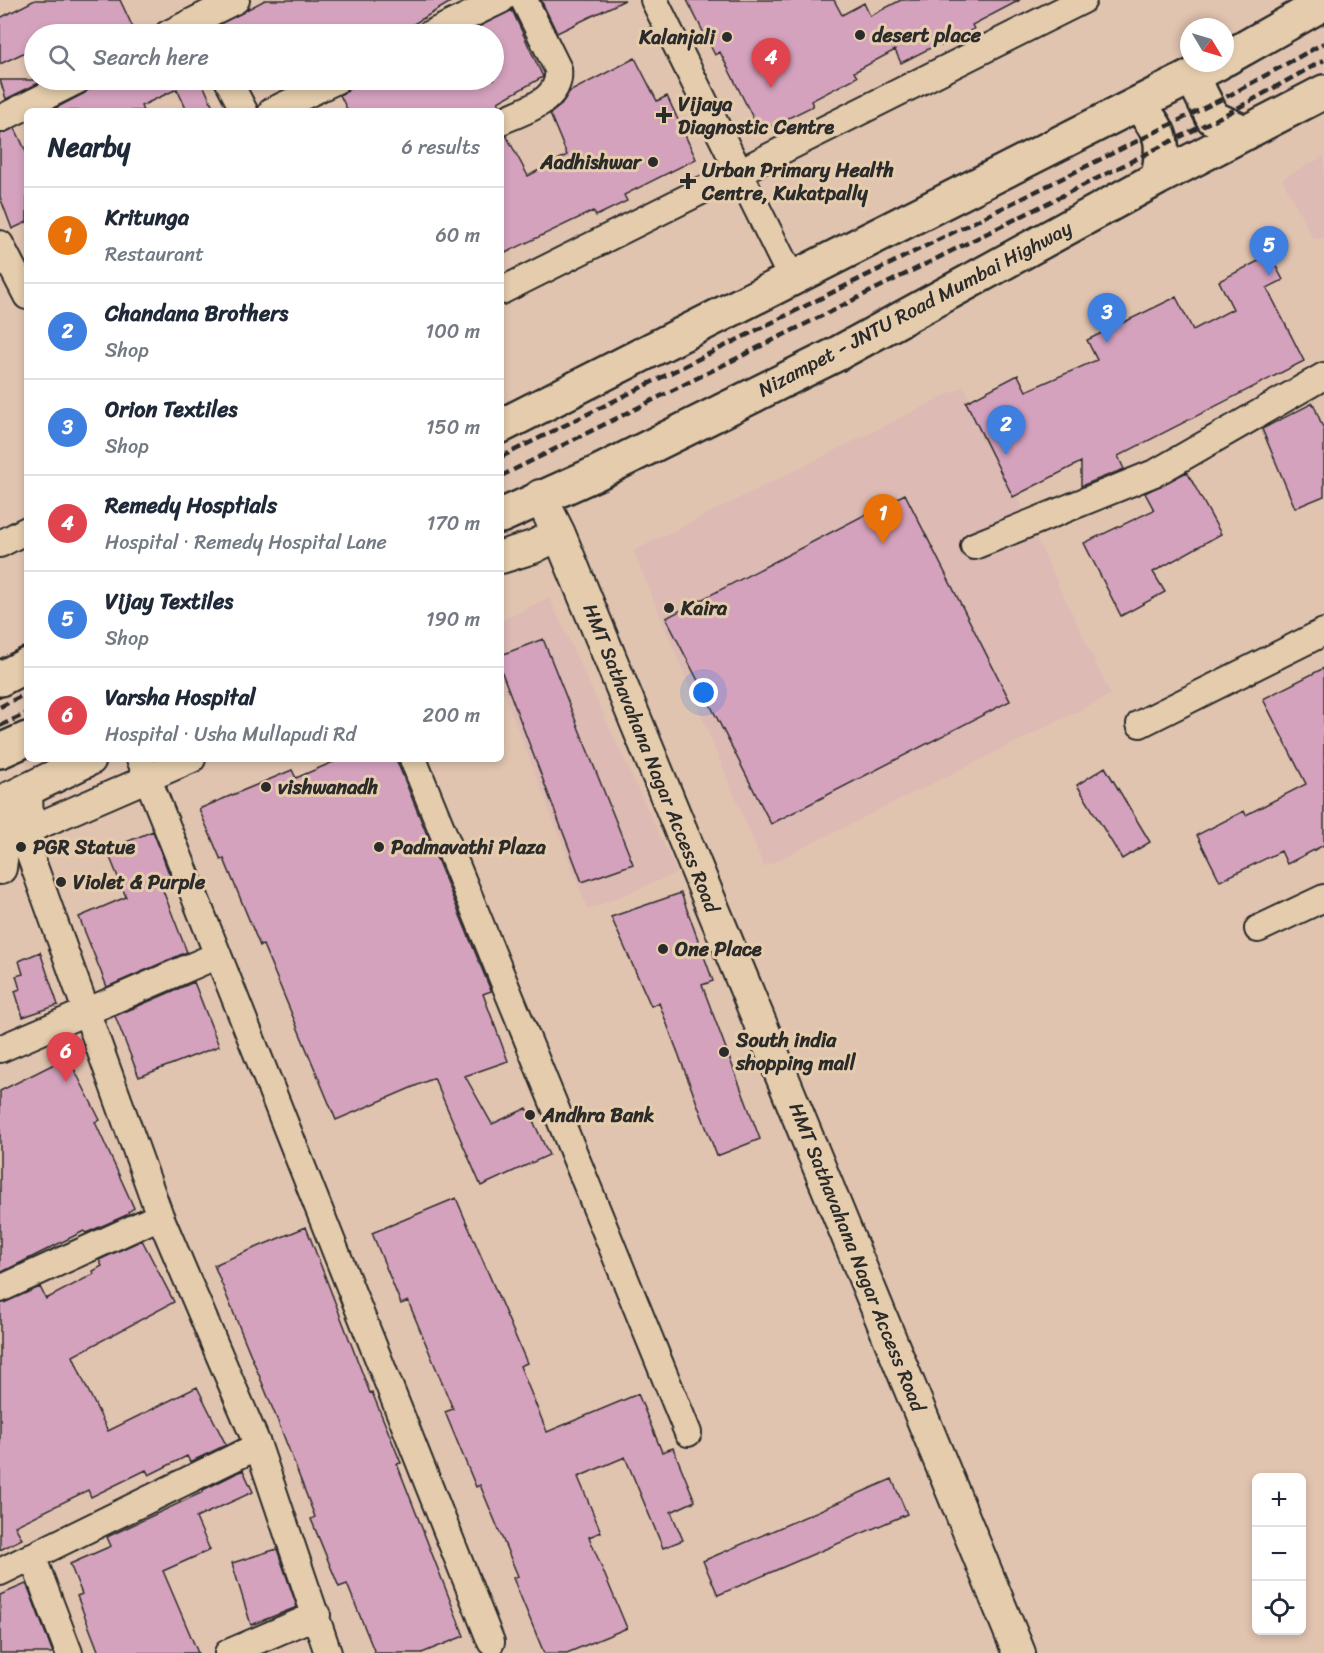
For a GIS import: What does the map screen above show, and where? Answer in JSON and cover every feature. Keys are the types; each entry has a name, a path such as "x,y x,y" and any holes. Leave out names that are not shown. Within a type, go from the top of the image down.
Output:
{"highway":[{"path":"1234,55 1324,3"},
{"path":"504,424 1202,72"},
{"path":"1210,72 1199,90 1213,118 1246,133"},
{"name":"Nizampet - JNTU Road Mumbai Highway","path":"504,514 540,496 597,472 835,355 1158,178 1324,92"},
{"path":"1138,104 1152,121 1162,141 1158,178"},
{"path":"0,679 24,667"},
{"path":"0,751 24,740"}],"street":[{"path":"198,18 236,0"},
{"path":"451,24 501,0"},
{"path":"504,120 544,101 560,80 558,69 524,0"},
{"path":"654,0 791,278"},
{"path":"504,289 1083,0"},
{"path":"0,119 58,90"},
{"path":"233,90 242,108"},
{"path":"278,108 316,90"},
{"path":"0,244 24,290"},
{"path":"974,546 1157,472 1324,376"},
{"name":"HMT Sathavahana Nagar Access Road","path":"540,496 559,534 1019,1653"},
{"path":"0,543 24,531"},
{"path":"504,556 533,547 559,534"},
{"path":"1140,724 1324,632"},
{"path":"0,868 17,835 13,796 84,762"},
{"path":"17,835 143,768 176,762"},
{"path":"414,762 688,1433"},
{"path":"143,768 491,1642"},
{"path":"17,835 25,842 88,1011 160,1216 258,1446 328,1653"},
{"path":"1257,929 1324,898"},
{"path":"0,1049 218,955"},
{"path":"0,1289 160,1216"},
{"path":"0,1572 258,1446"},
{"path":"32,1556 69,1653"},
{"path":"228,1653 316,1615"}],"shaded area":[{"path":"1324,156 1324,239 1313,238 1282,179"},
{"path":"964,386 1111,695 764,867 633,551"},
{"path":"549,597 677,873 588,910 504,694 504,620"}],"building":[{"path":"35,0 120,0 131,24 24,24 24,53 0,64 0,18"},
{"path":"265,0 454,0 414,24 220,24"},
{"path":"541,0 625,0 557,33"},
{"path":"687,0 834,0 842,15 864,3 870,16 901,0 1020,0 972,25 974,29 901,63 895,50 854,72 857,77 811,101 813,106 760,132 720,52 715,55"},
{"path":"512,10 543,77 498,102 500,105 495,108 346,108 340,95 348,90 504,90 504,24 484,24"},
{"path":"635,58 657,101 667,96 696,159 624,195 627,201 596,216 593,211 504,254 504,135 506,135 528,176 567,155 550,114 560,106 569,92"},
{"path":"0,80 24,80 24,90 6,99"},
{"path":"87,90 175,90 141,106 142,108 56,108"},
{"path":"177,90 206,90 214,108 186,108"},
{"path":"15,128 24,148 24,223 12,229 0,197 0,134"},
{"path":"1270,255 1283,280 1267,288 1304,361 1118,456 1124,469 1081,486 1081,462 1013,497 966,402 1018,375 1026,391 1097,360 1087,340 1176,297 1193,330 1233,309 1219,281"},
{"path":"1313,403 1324,430 1324,496 1295,508 1262,429"},
{"path":"1187,472 1221,534 1153,572 1165,592 1121,616 1084,543 1154,510 1145,493"},
{"path":"905,494 1010,701 771,824 666,618"},
{"path":"543,639 633,864 582,882 504,678 504,654"},
{"path":"1324,668 1324,845 1287,864 1281,851 1220,881 1197,835 1244,811 1246,815 1306,784 1263,699"},
{"path":"333,762 397,762 491,991 483,994 508,1061 465,1076 492,1124 527,1108 549,1155 481,1186 434,1078 336,1120 263,945 260,946 224,859 221,860 199,809 292,770 296,778"},
{"path":"1105,767 1150,842 1122,859 1077,785"},
{"path":"153,831 171,879 160,883 187,952 107,987 79,917 126,897 107,850"},
{"path":"681,893 713,981 702,985 760,1139 717,1156 659,1003 651,1006 611,917"},
{"path":"40,952 58,1005 23,1017 15,991 20,989 16,976 23,974 19,961"},
{"path":"194,982 219,1046 139,1077 115,1016"},
{"path":"68,1057 100,1120 95,1122 134,1208 128,1212 129,1214 86,1233 84,1231 0,1273 0,1091"},
{"path":"456,1198 527,1363 520,1366 547,1432 638,1394 662,1452 673,1448 695,1501 671,1512 683,1540 663,1548 625,1457 578,1477 601,1532 589,1537 627,1628 567,1653 544,1653 513,1578 518,1576 480,1485 476,1487 445,1412 453,1409 408,1301 401,1304 372,1233"},
{"path":"306,1227 370,1393 372,1392 401,1463 397,1464 464,1636 422,1653 375,1653 347,1584 339,1587 311,1519 315,1517 281,1429 214,1265"},
{"path":"142,1240 174,1302 73,1356 108,1431 197,1387 226,1445 190,1462 187,1456 149,1475 146,1470 91,1497 88,1490 15,1526 22,1539 0,1550 0,1304 40,1287 46,1299 94,1274 93,1271 102,1266 99,1260"},
{"path":"243,1470 253,1492 196,1518 210,1550 163,1571 198,1653 99,1653 77,1596 82,1594 70,1564 111,1546 107,1537 203,1492"},
{"path":"892,1479 907,1514 718,1595 703,1561"},
{"path":"277,1549 297,1607 251,1625 232,1563"},
{"path":"26,1584 53,1653 0,1653 0,1595"}],"railway":[{"path":"504,456 1230,95 1324,43"},
{"path":"504,475 1236,109 1324,60"},
{"path":"0,707 24,695"},
{"path":"0,726 24,714"}],"place":[{"name":"desert place","path":"860,35"},
{"name":"Kalanjali","path":"727,37"},
{"name":"Remedy Hosptials","path":"771,88"},
{"name":"Vijaya Diagnostic Centre","path":"664,115"},
{"name":"Aadhishwar","path":"653,162"},
{"name":"Urban Primary Health Centre, Kukatpally","path":"688,181"},
{"name":"Vijay Textiles","path":"1269,276"},
{"name":"Orion Textiles","path":"1107,343"},
{"name":"Chandana Brothers","path":"1006,455"},
{"name":"Kritunga","path":"883,544"},
{"name":"Kaira","path":"669,608"},
{"name":"vishwanadh","path":"266,787"},
{"name":"PGR Statue","path":"21,847"},
{"name":"Padmavathi Plaza","path":"379,847"},
{"name":"Violet & Purple","path":"61,882"},
{"name":"One Place","path":"663,949"},
{"name":"South india shopping mall","path":"724,1052"},
{"name":"Varsha Hospital","path":"66,1082"},
{"name":"Andhra Bank","path":"530,1115"}]}
